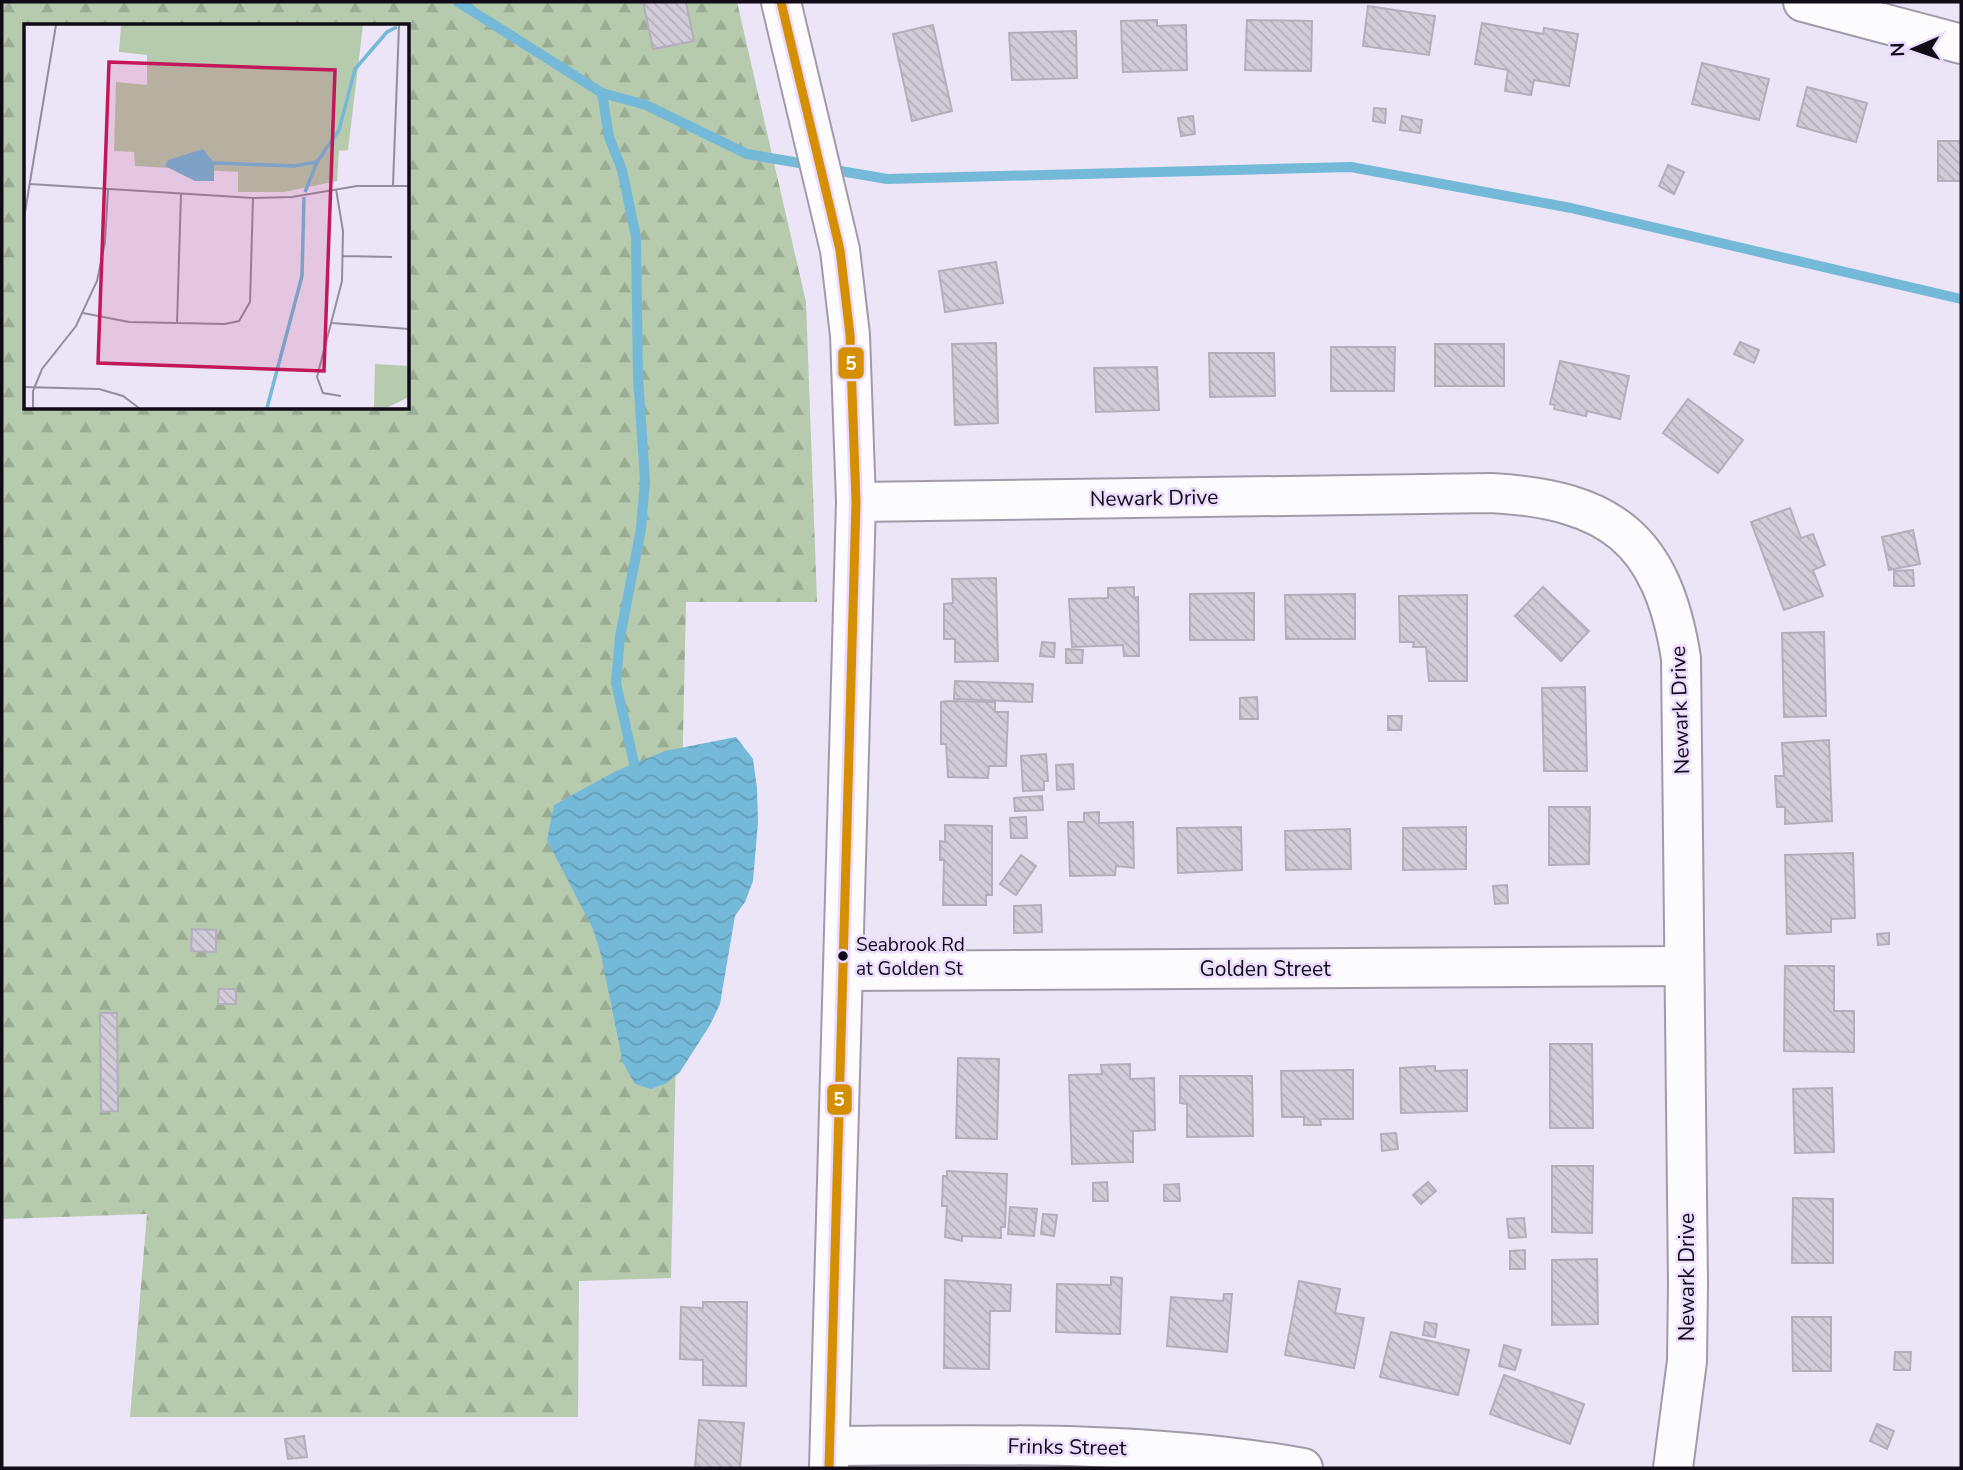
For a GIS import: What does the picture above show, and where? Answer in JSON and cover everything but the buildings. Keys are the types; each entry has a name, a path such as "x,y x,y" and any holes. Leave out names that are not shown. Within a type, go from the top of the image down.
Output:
{"street":[{"path":"781,2 840,250 850,335 856,502 845,971 829,1457"},
{"path":"1803,2 1961,44"},
{"name":"Newark Drive","path":"856,502 1492,493 1530,495 1581,507 1628,536 1653,568 1667,593 1675,617 1681,658 1688,1296 1687,1361 1673,1468"},
{"name":"Golden Street","path":"845,971 1684,966"},
{"name":"Frinks Street","path":"829,1457 1123,1448 1236,1458 1303,1468"}],"green space":[{"path":"2,2 737,2 806,302 817,602 686,602 671,1278 579,1281 578,1417 130,1417 147,1214 2,1219"}],"water":[{"path":"736,737 753,759 757,788 758,822 753,881 745,902 735,916 720,1004 710,1025 680,1072 667,1083 651,1089 635,1084 623,1063 601,955 593,929 547,840 554,805 616,771 665,751"}],"waterway":[{"path":"458,2 602,93 646,105 747,154 811,165"},
{"path":"602,93 609,137 622,170 636,237 638,377 645,480 641,529 620,637 616,683 634,763"},
{"path":"829,169 887,179 1351,167 1571,208 1961,299"}],"transit line":[{"name":"5","path":"781,2 840,250 850,335 856,502 829,1468"}],"place":[{"name":"Seabrook Rd at Golden St","path":"843,956"}]}
